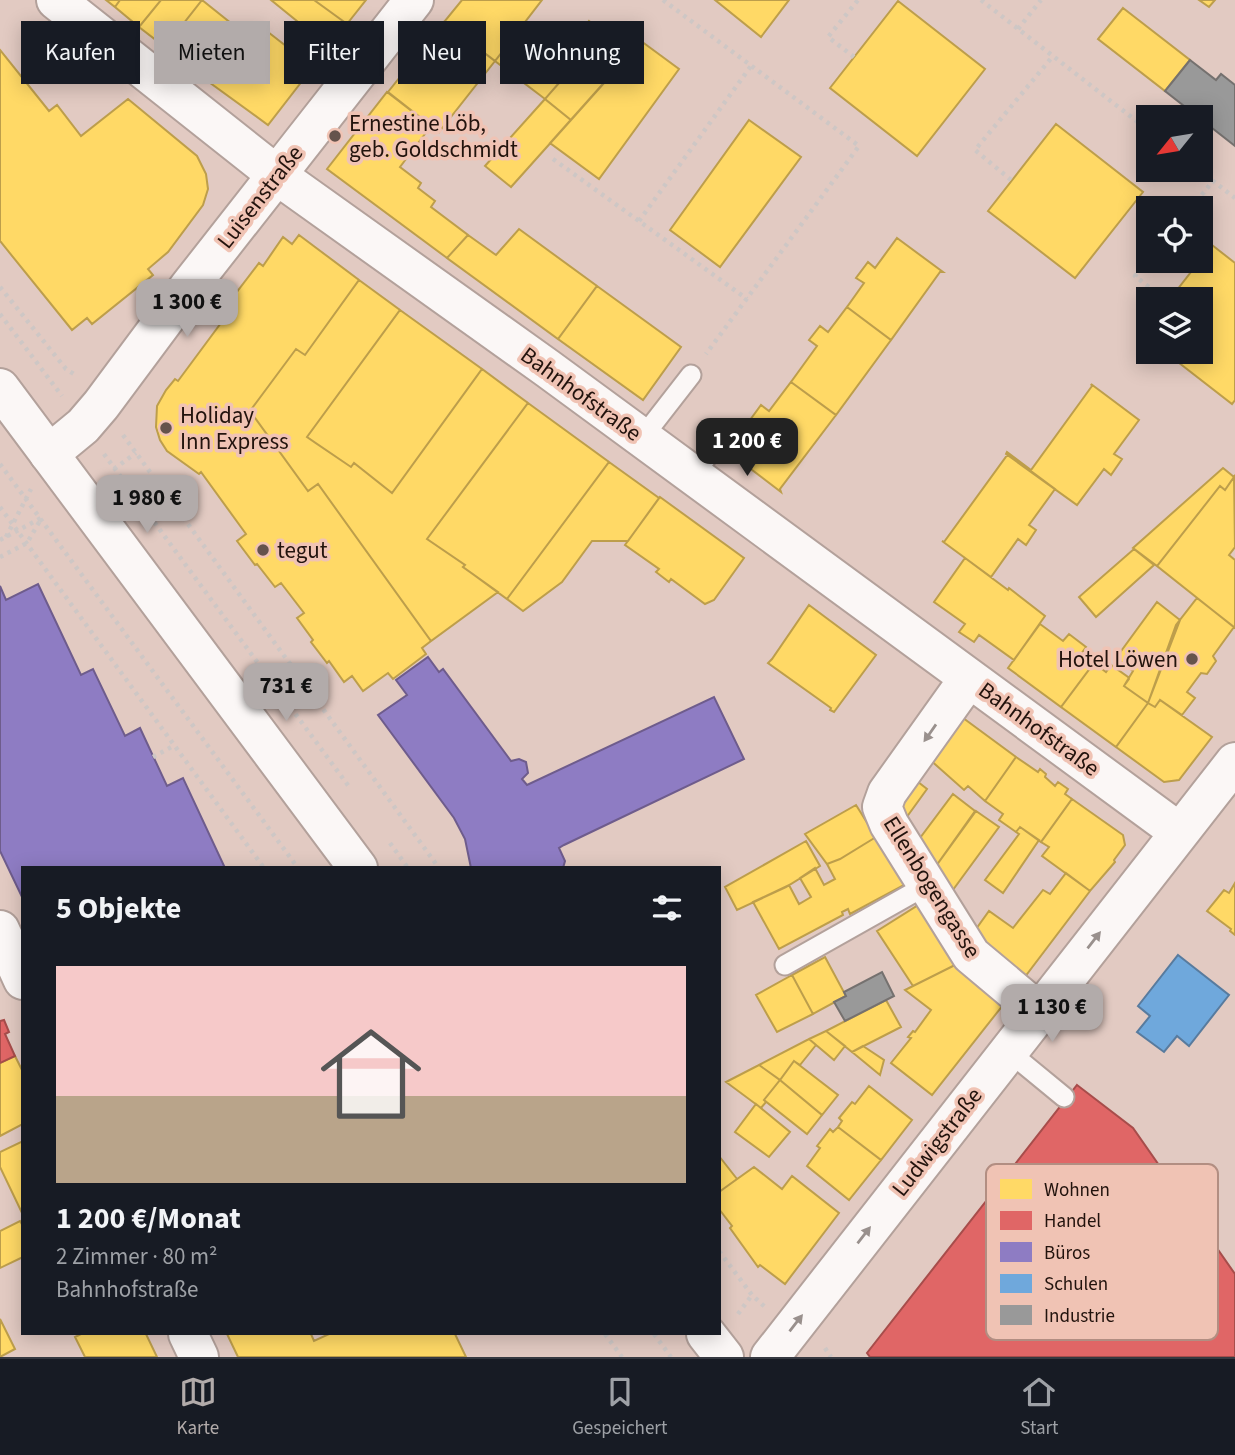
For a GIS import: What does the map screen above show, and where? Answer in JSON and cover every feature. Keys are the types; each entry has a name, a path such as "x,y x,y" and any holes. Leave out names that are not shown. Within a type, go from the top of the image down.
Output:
{"street":[{"name":"Bahnhofstraße","path":"56,0 278,176 642,438 1179,832"},
{"name":"Luisenstraße","path":"49,454 83,426 101,405 188,288 414,0"},
{"path":"0,388 357,866"},
{"name":"Ellenbogengasse","path":"969,678 887,793 882,807 889,824 971,956 1039,1012"},
{"name":"Ludwigstraße","path":"770,1357 1235,762"},
{"path":"0,930 21,976"},
{"path":"188,1335 199,1357"},
{"path":"707,1335 724,1357"}],"lane":[{"path":"642,438 691,375"},
{"path":"693,476 722,436"},
{"path":"785,965 927,885"},
{"path":"1008,1051 1064,1097"}],"path":[{"path":"663,0 859,146 691,375"},
{"path":"854,57 828,37 858,0"},
{"path":"981,0 1136,121"},
{"path":"1018,29 1041,0"},
{"path":"1012,180 975,150 1053,56"},
{"path":"639,221 751,66"},
{"path":"553,159 747,299"},
{"path":"1213,181 1235,198"},
{"path":"1201,196 1212,182"},
{"path":"1138,273 1135,276 1149,287"},
{"path":"0,287 66,369 86,383"},
{"path":"0,314 54,385"},
{"path":"116,425 438,866"},
{"path":"6,537 49,454"},
{"path":"0,464 297,866"},
{"path":"126,482 356,797"},
{"path":"0,507 263,866"},
{"path":"0,540 41,518"},
{"path":"0,557 27,543 41,518"},
{"path":"153,757 175,746"},
{"path":"386,838 407,866"},
{"path":"721,1254 752,1295 773,1315"},
{"path":"606,1335 622,1357"},
{"path":"655,1335 671,1357"}],"building: Wohnen":[{"path":"106,0 120,0 115,7"},
{"path":"120,0 161,0 140,26 140,21 132,21 115,7"},
{"path":"161,0 202,0 185,21 154,21 154,39 140,26"},
{"path":"202,0 228,21 185,21"},
{"path":"271,0 314,0 343,21 297,21"},
{"path":"314,0 366,0 349,21 343,21"},
{"path":"462,0 542,0 526,21 500,21 500,55 495,61 486,54 486,21 445,21"},
{"path":"715,0 789,0 761,37"},
{"path":"1199,0 1215,0 1209,7"},
{"path":"898,1 985,69 917,156 830,88"},
{"path":"1123,8 1190,60 1165,91 1098,39"},
{"path":"270,34 284,44 284,84 300,84 268,125 212,84 270,84"},
{"path":"644,43 679,69 599,179 550,143 603,84 644,84"},
{"path":"0,50 21,76 21,84 27,84 49,111 57,105 81,136 128,99 197,156 206,174 208,189 203,205 168,252 148,269 153,275 92,324 87,318 72,330 0,241"},
{"path":"486,54 495,61 486,72"},
{"path":"398,80 398,84 477,84 439,132 388,92"},
{"path":"525,84 558,84 545,99"},
{"path":"558,84 603,84 571,120 545,99"},
{"path":"387,92 431,126 400,167 421,183 418,188 435,201 431,207 468,235 447,258 327,169"},
{"path":"545,99 571,120 511,187 485,166"},
{"path":"749,120 801,157 720,267 670,230"},
{"path":"1056,124 1143,192 1136,196 1136,201 1075,278 988,211"},
{"path":"519,229 597,286 558,339 447,258 468,235 496,255"},
{"path":"299,235 359,280 305,355 296,349 250,411 308,491 318,484 431,641 422,648 426,654 393,679 388,673 363,691 352,676 344,682 329,661 327,663 297,618 304,613 281,583 275,587 257,564 255,565 237,541 246,534 201,472 199,474 167,451 156,427 157,406 166,390 175,379 178,381 235,304 230,301 259,263 263,266 283,237 292,244"},
{"path":"897,238 943,272 940,272 891,340 847,307 864,283 856,278 868,262 875,268"},
{"path":"1213,246 1235,263 1235,400 1232,404 1180,364 1213,364 1213,287 1179,287 1190,273 1213,273"},
{"path":"359,280 400,310 307,437 351,467 354,463 392,493 482,369 528,403 427,539 498,592 431,641 318,484 308,491 250,411 296,349 305,355"},
{"path":"597,286 681,347 643,400 558,339"},
{"path":"847,307 891,340 836,415 791,382 817,346 809,340 820,326 828,332"},
{"path":"400,310 482,369 392,493 354,463 351,467 307,437"},
{"path":"791,382 836,415 780,489 781,492 735,457 758,426 750,420 761,405 769,411"},
{"path":"1091,384 1139,420 1114,454 1122,459 1111,475 1104,469 1077,505 1006,454 1007,452 1031,470"},
{"path":"528,403 609,462 507,599 427,539"},
{"path":"1008,454 1055,489 1029,525 1036,530 1026,545 1018,539 991,577 942,541 944,542"},
{"path":"609,462 659,498 628,541 592,541 562,582 523,611 507,599"},
{"path":"1223,468 1234,477 1225,490 1220,486 1157,566 1133,548"},
{"path":"1234,477 1235,547 1229,555 1235,560 1235,628 1157,566 1220,486 1225,490"},
{"path":"660,497 744,558 714,600 705,604 671,579 669,582 656,572 659,569 625,545"},
{"path":"1134,549 1154,565 1096,617 1079,597"},
{"path":"965,558 1045,616 1014,660 979,635 974,642 959,632 965,624 934,602"},
{"path":"1197,598 1234,627 1213,656 1216,661 1207,674 1201,673 1187,692 1195,698 1182,715 1160,700 1155,707 1148,703 1176,625"},
{"path":"1157,602 1180,620 1148,703 1124,686 1133,671 1116,658"},
{"path":"809,605 876,655 834,712 768,663"},
{"path":"1040,624 1063,641 1069,634 1086,647 1081,654 1094,663 1061,707 1008,668"},
{"path":"1094,663 1106,672 1111,665 1128,677 1124,686 1148,703 1116,747 1061,707"},
{"path":"1160,700 1212,737 1179,780 1164,782 1116,747 1148,703 1155,707"},
{"path":"959,715 1016,757 985,801 968,786 964,790 928,758"},
{"path":"1016,757 1038,772 1040,769 1055,786 1058,782 1068,789 1065,794 1072,799 1041,842 1020,827 1016,832 999,820 1003,814 985,801"},
{"path":"913,778 927,789 901,825 897,801"},
{"path":"953,794 975,811 931,873 914,846"},
{"path":"1072,799 1123,835 1125,845 1115,862 1090,891 1042,856 1049,847 1041,842"},
{"path":"856,805 876,837 827,864 805,834"},
{"path":"976,811 999,827 947,898 931,873"},
{"path":"1020,827 1039,840 1003,893 985,880 1019,834 1016,832"},
{"path":"876,837 906,884 850,914 848,909 842,912 843,915 779,949 753,902 789,885 799,904 811,897 800,878 815,868 824,885 835,879 827,864"},
{"path":"806,841 820,866 786,887 737,910 725,887"},
{"path":"1066,873 1090,891 1021,982 971,936 989,911 1013,928 1043,890 1050,894"},
{"path":"1235,883 1235,935 1207,911 1224,890 1229,893"},
{"path":"920,904 957,964 913,986 877,931"},
{"path":"825,957 846,996 813,1014 792,975"},
{"path":"957,964 1003,1005 932,1095 891,1063 931,1010 905,990"},
{"path":"792,975 813,1014 777,1032 756,995"},
{"path":"886,1000 901,1027 852,1052 826,1031"},
{"path":"826,1031 845,1046 834,1060 809,1039"},
{"path":"809,1039 816,1045 800,1065 794,1061 780,1080 759,1065"},
{"path":"863,1046 884,1060 880,1075 852,1052"},
{"path":"15,1056 21,1068 21,1125 0,1136 0,1063"},
{"path":"794,1061 838,1095 822,1115 780,1080"},
{"path":"759,1065 780,1080 761,1108 726,1082"},
{"path":"780,1080 822,1115 807,1134 764,1100"},
{"path":"869,1086 912,1120 881,1160 838,1127 842,1121 839,1118"},
{"path":"756,1104 790,1132 769,1157 735,1132"},
{"path":"838,1127 881,1160 849,1200 807,1166 830,1129 833,1132"},
{"path":"21,1142 21,1211 0,1167 0,1152"},
{"path":"721,1159 737,1179 721,1191"},
{"path":"754,1167 782,1189 792,1176 839,1213 785,1284 760,1265 758,1267 730,1228 732,1226 721,1212 721,1191"},
{"path":"21,1223 21,1258 0,1268 0,1231"},
{"path":"0,1319 15,1349 0,1357"},
{"path":"146,1335 157,1357 85,1357 75,1337"},
{"path":"227,1335 311,1335 314,1341 327,1335 455,1335 466,1357 238,1357"}],"building: Handel":[{"path":"4,1020 9,1032 5,1034 15,1056 0,1063 0,1021"},
{"path":"1077,1085 1133,1128 1158,1164 1015,1164"},
{"path":"986,1201 986,1340 1218,1340 1218,1250 1235,1274 1235,1357 870,1357 867,1353"}],"building: Büros":[{"path":"38,584 81,675 93,669 125,736 140,728 167,786 183,778 224,866 21,866 21,895 0,851 0,586 6,600"},
{"path":"428,657 439,672 443,669 511,761 519,759 526,762 528,773 522,779 527,785 714,697 744,759 564,845 559,848 565,861 564,866 471,866 465,839 454,818 378,715 407,695 396,680"}],"building: Schulen":[{"path":"1178,955 1229,995 1189,1046 1177,1036 1164,1052 1137,1032 1150,1016 1138,1006"}],"building: Industrie":[{"path":"1190,60 1216,80 1221,74 1235,85 1235,146 1213,129 1213,105 1183,105 1165,91"},
{"path":"882,972 894,996 845,1021 834,1002 846,996 844,992"}],"place":[{"name":"Ernestine Löb, geb. Goldschmidt","path":"335,136"},
{"name":"Holiday Inn Express","path":"166,428"},
{"name":"tegut","path":"263,550"},
{"name":"Hotel Löwen","path":"1192,659"}]}
